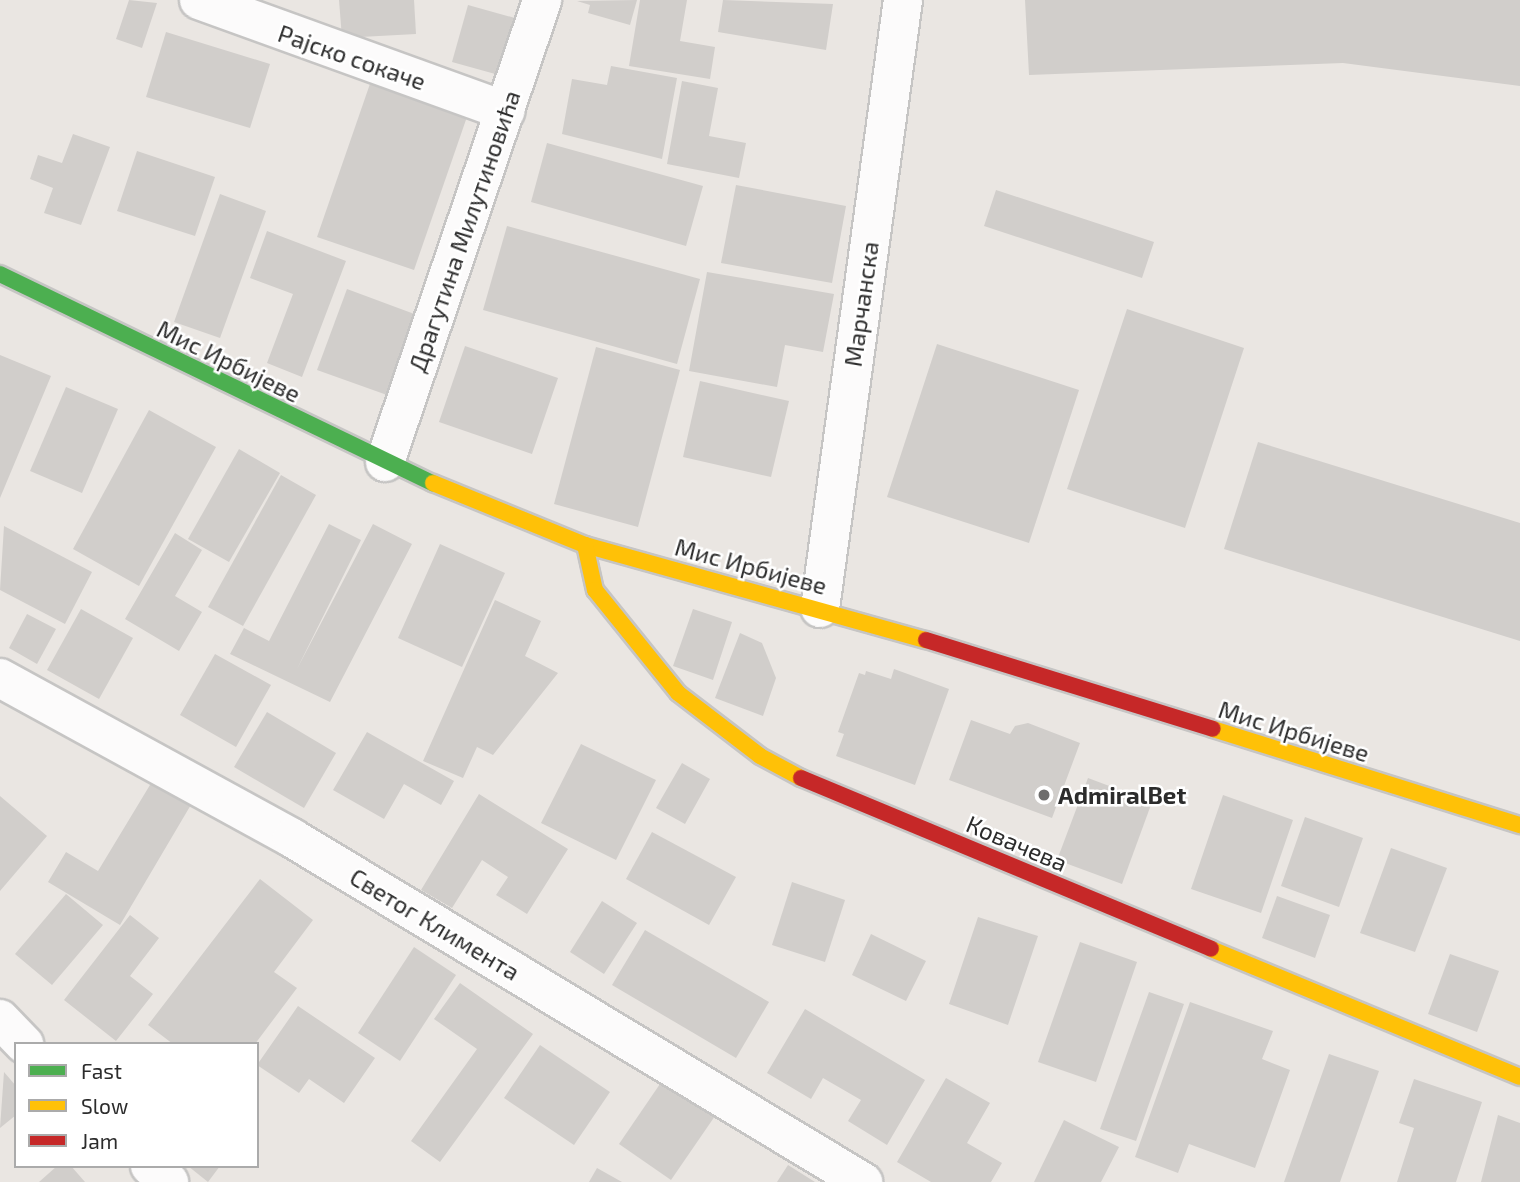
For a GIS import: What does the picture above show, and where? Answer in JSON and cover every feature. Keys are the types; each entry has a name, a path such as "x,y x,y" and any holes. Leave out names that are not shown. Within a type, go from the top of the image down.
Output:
{"street":[{"name":"Рајско сокаче","path":"199,0 506,111"},
{"name":"Драгутина Милутиновића","path":"385,462 542,0"},
{"name":"Марчанска","path":"820,608 902,0"},
{"name":"Мис Ирбијеве","path":"0,274 385,462 466,499 585,545 820,608 1520,825"},
{"name":"Ковачева","path":"585,545 587,570 595,590 642,651 678,693 760,756 816,786 1520,1077"},
{"name":"Светог Климента","path":"0,678 292,838 863,1182"},
{"path":"0,1019 22,1042"},
{"path":"152,1168 169,1182"}],"building":[{"path":"129,0 157,3 142,48 116,39"},
{"path":"339,0 414,0 416,34 342,38"},
{"path":"637,0 630,25 588,13 590,5 577,1"},
{"path":"640,0 687,0 680,41 715,47 710,79 629,66"},
{"path":"723,0 833,4 826,50 718,32"},
{"path":"1025,0 1520,0 1520,86 1343,63 1029,75"},
{"path":"468,5 522,20 506,77 452,62"},
{"path":"166,32 270,64 250,128 146,97"},
{"path":"611,66 677,78 662,159 562,134 572,79 607,85"},
{"path":"372,78 469,111 414,270 317,237"},
{"path":"682,81 718,88 709,136 746,143 739,178 667,164"},
{"path":"73,134 110,147 81,225 44,213 53,188 30,179 38,155 62,163"},
{"path":"547,143 703,186 686,246 531,202"},
{"path":"137,151 215,177 195,236 117,211"},
{"path":"736,185 846,206 832,283 721,263"},
{"path":"996,190 1154,242 1142,278 984,226"},
{"path":"220,194 266,211 220,338 174,322"},
{"path":"507,226 700,279 677,364 483,310"},
{"path":"267,231 346,261 302,377 267,363 293,294 250,278"},
{"path":"707,272 834,294 823,352 785,345 777,387 689,371"},
{"path":"347,289 417,315 387,395 317,370"},
{"path":"1127,309 1244,348 1185,528 1067,489"},
{"path":"937,344 1079,390 1029,543 887,497"},
{"path":"465,346 558,378 532,454 439,422"},
{"path":"596,347 680,370 638,527 554,504"},
{"path":"0,355 51,376 0,498"},
{"path":"700,381 789,401 771,477 683,457"},
{"path":"66,387 118,409 82,493 30,471"},
{"path":"149,410 216,447 139,586 73,549"},
{"path":"1258,442 1520,523 1520,641 1224,549"},
{"path":"239,449 280,473 229,562 188,539"},
{"path":"281,475 316,495 243,626 208,607"},
{"path":"329,524 361,540 297,669 373,524 412,544 330,702 230,654 244,628 269,641"},
{"path":"4,526 92,572 65,624 0,590"},
{"path":"175,533 202,550 175,596 202,612 179,651 125,619"},
{"path":"440,544 505,573 462,667 398,638"},
{"path":"495,600 541,621 525,656 558,673 493,755 477,747 463,778 423,761"},
{"path":"81,609 133,638 99,699 47,670"},
{"path":"693,609 732,622 713,680 673,666"},
{"path":"27,614 56,629 37,664 9,648"},
{"path":"740,633 762,643 776,678 763,716 715,698"},
{"path":"215,654 271,685 236,747 180,715"},
{"path":"894,669 949,689 915,785 836,756 844,734 838,732 859,673 865,675 866,671 891,679"},
{"path":"267,712 336,753 304,808 234,767"},
{"path":"971,720 1010,734 1015,726 1028,723 1080,743 1052,818 949,780"},
{"path":"367,732 454,781 441,805 404,784 384,819 333,790"},
{"path":"581,744 656,780 616,860 541,823"},
{"path":"682,763 710,779 685,824 656,808"},
{"path":"1088,778 1152,802 1122,884 1057,860"},
{"path":"153,780 192,803 120,925 48,882 66,852 98,871"},
{"path":"479,794 568,849 527,914 496,895 508,877 482,860 452,908 421,890"},
{"path":"1223,795 1293,820 1261,913 1191,889"},
{"path":"0,796 47,836 0,891"},
{"path":"1305,817 1363,838 1339,907 1281,886"},
{"path":"652,832 736,877 709,925 626,879"},
{"path":"1391,848 1447,868 1415,952 1360,933"},
{"path":"260,879 313,920 274,972 297,988 256,1042 170,1042 148,1025"},
{"path":"792,882 845,900 825,962 772,945"},
{"path":"66,894 103,925 52,985 15,954"},
{"path":"1277,896 1330,915 1315,958 1262,938"},
{"path":"602,901 637,923 604,974 570,952"},
{"path":"130,915 159,938 130,976 153,994 116,1041 64,1000"},
{"path":"978,917 1038,936 1008,1025 949,1004"},
{"path":"645,930 769,1002 736,1058 612,985"},
{"path":"871,934 926,961 906,1001 852,975"},
{"path":"1080,942 1137,962 1096,1082 1038,1062"},
{"path":"414,947 456,975 400,1061 358,1033"},
{"path":"1450,954 1499,971 1477,1032 1428,1014"},
{"path":"460,983 533,1034 440,1162 411,1141 477,1049 434,1019"},
{"path":"1149,992 1184,1004 1136,1141 1100,1129"},
{"path":"1190,1002 1273,1031 1262,1059 1290,1070 1255,1168 1189,1144 1178,1173 1135,1157"},
{"path":"298,1006 375,1058 344,1103 309,1079 299,1093 259,1066 259,1062"},
{"path":"805,1009 925,1080 887,1145 848,1121 861,1100 823,1078 811,1099 767,1073"},
{"path":"540,1045 610,1092 574,1145 504,1098"},
{"path":"1329,1054 1379,1071 1340,1182 1284,1182"},
{"path":"4,1072 14,1084 14,1117 0,1128"},
{"path":"946,1078 990,1103 967,1143 1002,1163 991,1182 931,1182 897,1162"},
{"path":"1414,1079 1482,1102 1456,1182 1397,1182 1414,1128 1399,1123"},
{"path":"662,1081 715,1116 671,1180 619,1144"},
{"path":"1498,1115 1520,1123 1520,1182 1481,1182"},
{"path":"1064,1120 1119,1147 1101,1182 1034,1182"},
{"path":"788,1165 815,1182 777,1182"},
{"path":"55,1168 73,1168 85,1182 39,1182"},
{"path":"190,1168 218,1168 208,1182"},
{"path":"597,1168 622,1182 589,1182"}],"traffic: fast":[{"path":"0,274 433,483"}],"traffic: slow":[{"path":"433,483 585,545 926,640"},
{"path":"585,545 595,590 678,693 760,756 801,778"},
{"path":"1213,729 1520,825"},
{"path":"1211,949 1520,1077"}],"traffic: jam":[{"path":"926,640 1213,729"},
{"path":"801,778 1211,949"}],"place":[{"name":"AdmiralBet","path":"1044,795"}]}
